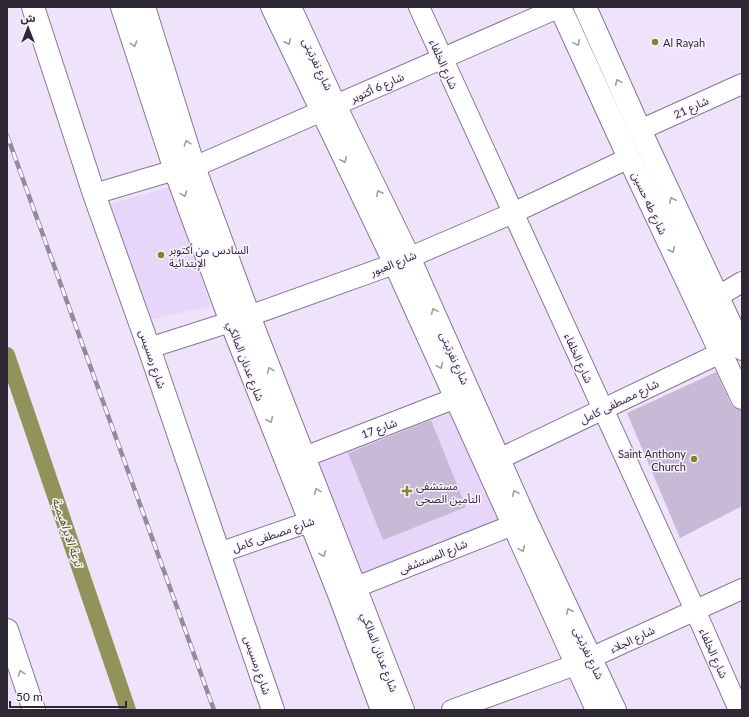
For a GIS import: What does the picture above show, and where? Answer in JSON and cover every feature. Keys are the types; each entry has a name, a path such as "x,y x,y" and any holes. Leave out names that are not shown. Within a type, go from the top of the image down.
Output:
{"main road":[{"name":"شارع رمسيس","path":"33,7 94,194 149,348 273,710"},
{"name":"شارع عدنان المالكي","path":"122,7 185,169 240,319 347,591 403,710"},
{"name":"شارع عدنان المالكي","path":"144,7 185,169"},
{"name":"شارع طه حسين","path":"560,7 629,158 734,349"},
{"name":"شارع طه حسين","path":"585,7 640,130 718,297 734,349 742,398"},
{"name":"شارع عدنان المالكي","path":"347,591 382,710"},
{"path":"7,630 34,710"}],"street":[{"name":"شارع نفرتيتى","path":"271,7 329,109 402,261 583,662 596,710"},
{"name":"شارع نفرتيتى","path":"291,7 329,109"},
{"name":"شارع الخلفاء","path":"419,7 441,59 695,610 739,710"},
{"name":"شارع 6 أكتوبر","path":"94,194 185,169 329,109 560,7"},
{"name":"شارع 21","path":"640,130 742,84"},
{"name":"شارع العبور","path":"149,348 240,319 402,261 513,213 629,158"},
{"path":"718,297 742,282"},
{"name":"شارع مصطفى كامل","path":"499,459 734,349"},
{"name":"شارع نفرتيتى","path":"462,395 499,459 519,522"},
{"name":"شارع 17","path":"295,460 462,395"},
{"name":"شارع مصطفى كامل","path":"218,553 318,518"},
{"name":"شارع المستشفى","path":"347,591 519,522"},
{"name":"شارع الجلاء","path":"452,710 583,662 742,589"},
{"name":"شارع نفرتيتى","path":"583,662 616,710"}],"shaded area":[{"name":"السادس من أكتوبر الإبتدائية","path":"174,185 210,306 146,321 111,204"},
{"name":"مستشفى التأمين الصحى","path":"454,400 510,525 355,586 306,458"}],"building":[{"name":"Saint Anthony Church","path":"716,372 731,404 735,408 741,410 742,413 742,506 680,538 627,413"},
{"path":"431,420 466,507 383,540 348,453"}],"waterway":[{"name":"ترعة الابراهيمية","path":"7,355 128,710"}],"railway":[{"path":"7,135 214,710"}],"place":[{"name":"Al Rayah","path":"655,42"},
{"name":"السادس من أكتوبر الإبتدائية","path":"161,255"},
{"name":"Saint Anthony Church","path":"694,459"},
{"name":"مستشفى التأمين الصحى","path":"407,491"}]}
